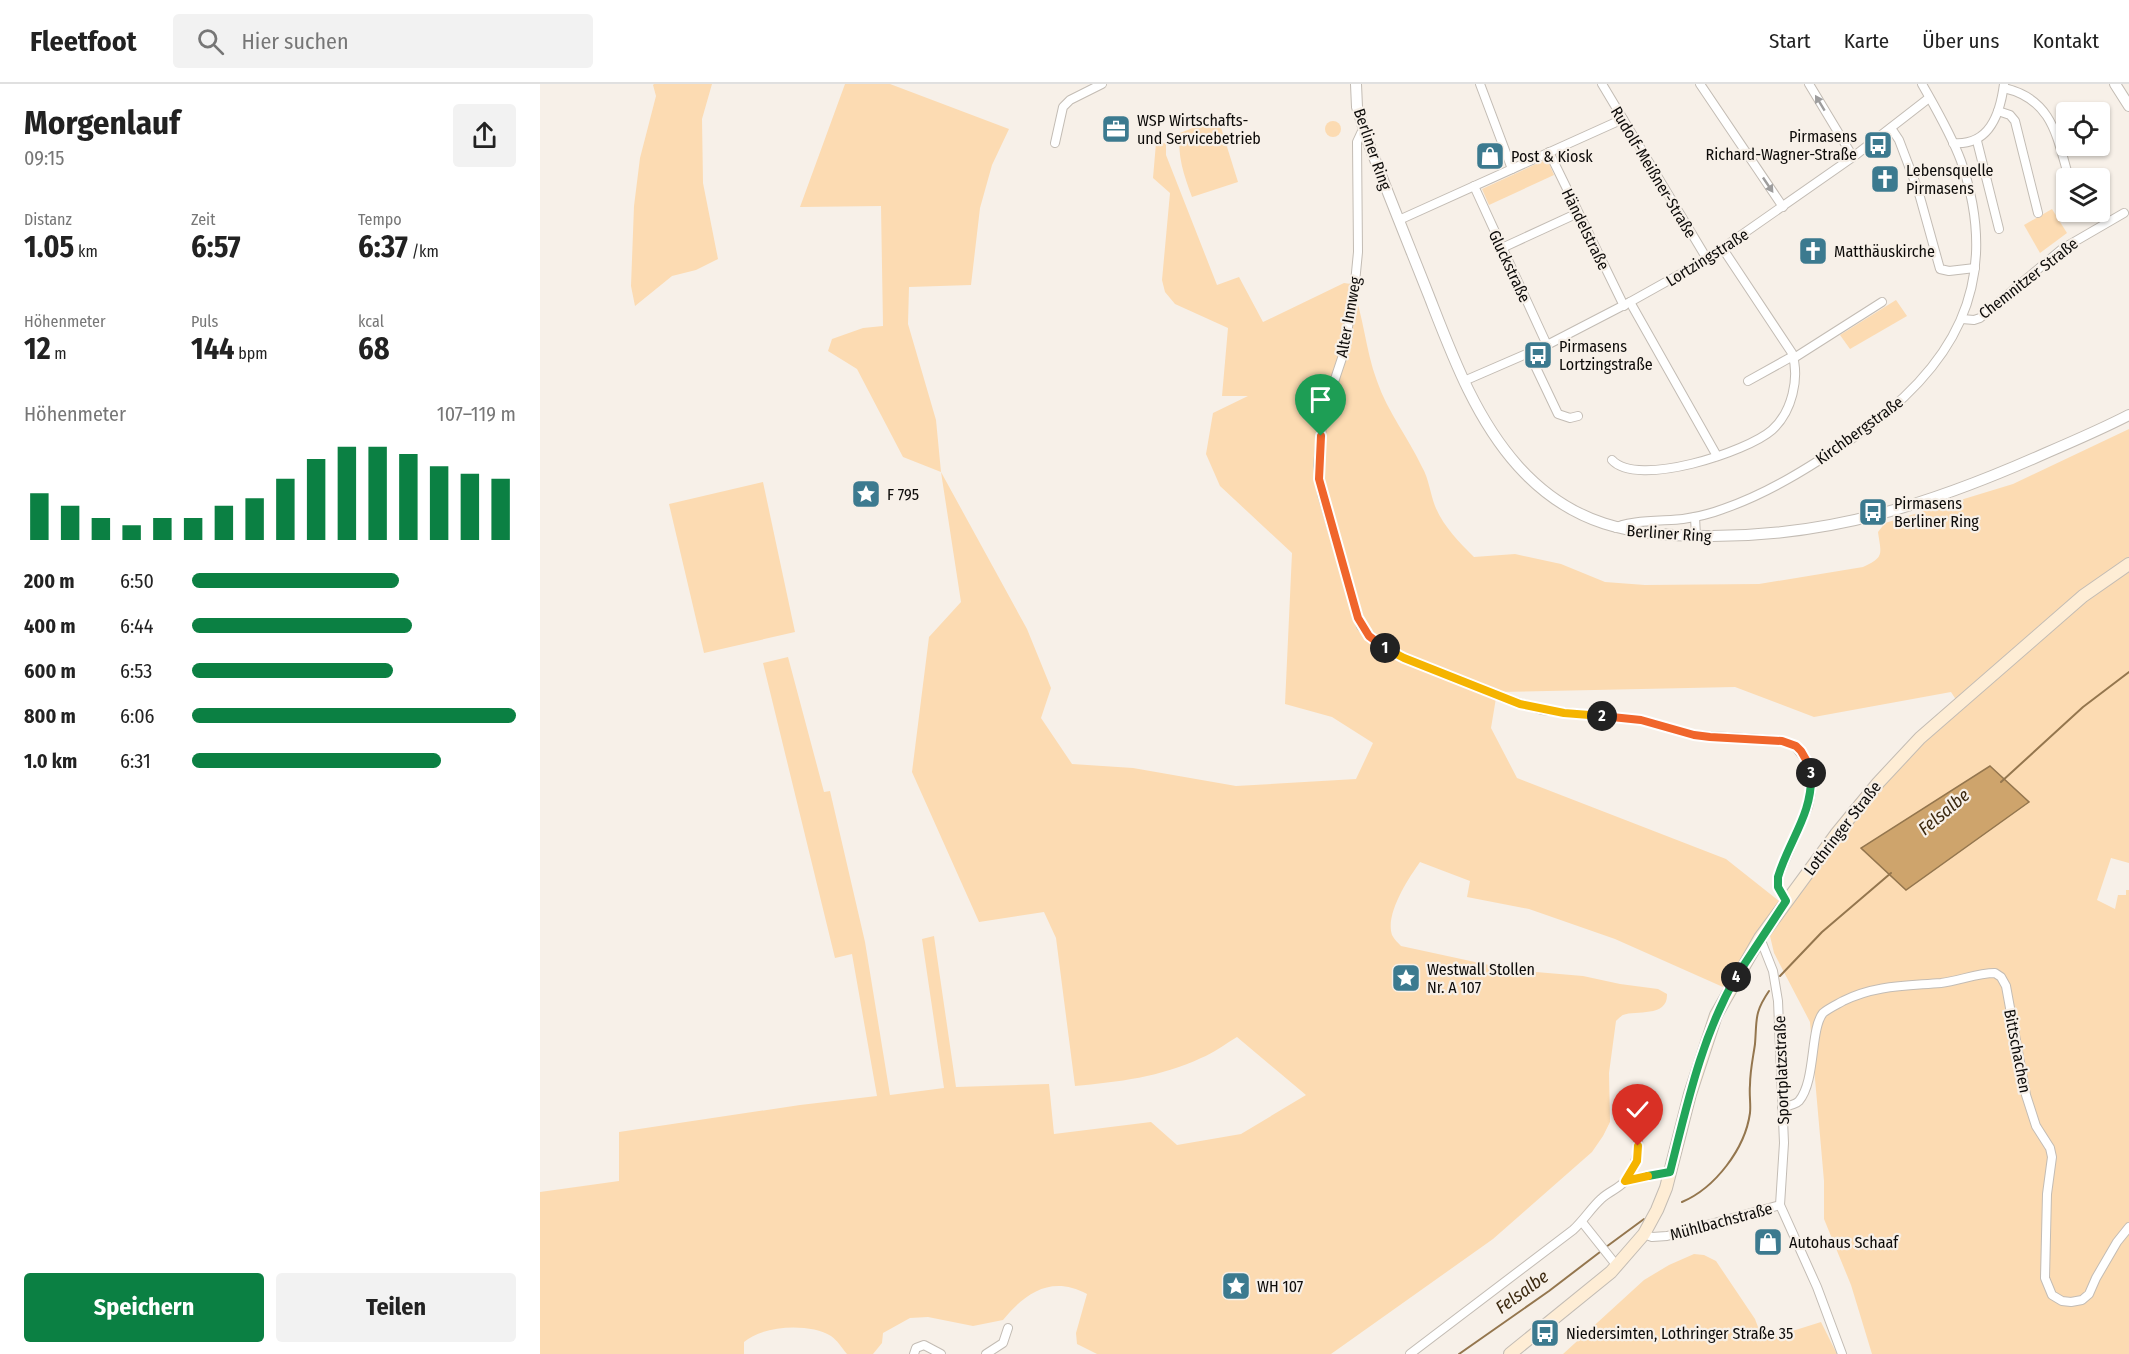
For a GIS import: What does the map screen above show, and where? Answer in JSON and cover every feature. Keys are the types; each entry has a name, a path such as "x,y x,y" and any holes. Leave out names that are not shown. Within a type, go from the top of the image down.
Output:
{"main road":[{"name":"Lothringer Straße","path":"1510,1354 1586,1294 1617,1266 1644,1233 1662,1198 1710,1029 1729,989 1786,901 1860,804 1910,748 2070,606 2129,564"}],"street":[{"path":"1055,143 1064,107 1070,100 1102,84"},
{"name":"Berliner Ring","path":"1356,84 1357,107 1363,129 1464,381 1475,403 1507,453 1531,480 1557,500 1593,520 1616,528 1648,534 1733,537 1797,532 1879,516 2009,470 2129,415"},
{"path":"1480,84 1512,169"},
{"name":"Rudolf-Meißner-Straße","path":"1602,84 1707,259"},
{"path":"1700,84 1783,207"},
{"path":"1809,84 1853,157"},
{"name":"Kirchbergstraße","path":"1616,528 1626,523 1660,522 1695,517 1739,503 1773,487 1860,433 1904,398 1943,354 1962,319 1970,295 1975,268 1974,216 1965,174 1953,143 1922,84"},
{"path":"2115,84 2129,106"},
{"path":"1953,143 1969,144 1977,141 1988,131 1998,111 2004,86 2020,93 2047,113 2053,124 2065,168"},
{"name":"Lortzingstraße","path":"1464,381 1546,345 1627,304 1707,259 1853,157 1929,98"},
{"path":"1998,111 2010,115 2015,122 2038,213"},
{"path":"1399,220 1623,119"},
{"path":"1891,128 1899,140 1918,190 1940,269 1949,271 1975,268"},
{"name":"Alter Innweg","path":"1363,129 1357,142 1358,252 1354,293 1345,346 1323,415 1318,466 1322,494 1361,626 1377,643 1404,658 1531,707 1564,713 1641,720 1694,735 1782,741 1796,746 1809,765 1811,792 1808,807 1778,877 1778,887 1786,901"},
{"path":"1977,141 1999,229"},
{"name":"Händelstraße","path":"1549,152 1578,213 1627,304 1717,456"},
{"name":"Gluckstraße","path":"1474,186 1546,345"},
{"path":"1502,248 1578,213"},
{"name":"Chemnitzer Straße","path":"1962,319 1980,318 2062,249 2124,213"},
{"path":"1612,460 1616,465 1628,470 1688,465 1752,442 1772,430 1788,406 1795,372 1793,357 1723,249"},
{"path":"1748,381 1793,357 1882,302"},
{"path":"1529,353 1558,414 1570,418 1578,416"},
{"path":"1695,517 1696,536"},
{"name":"Sportplatzstraße","path":"1760,938 1769,958 1778,994 1784,1161 1780,1205"},
{"name":"Bittschachen","path":"1782,1107 1799,1101 1803,1094 1820,1019 1830,1008 1854,996 1893,985 1941,982 1995,974 2001,977 2006,986 2025,1095 2036,1126 2050,1148 2052,1157 2047,1194 2045,1278 2052,1295 2062,1301 2071,1302 2082,1300 2089,1294 2117,1242 2129,1227"},
{"path":"1410,1354 1582,1222 1601,1199 1625,1181 1637,1161 1638,1146 1634,1107"},
{"path":"1625,1181 1670,1172"},
{"name":"Mühlbachstraße","path":"1644,1233 1652,1237 1667,1236 1780,1205 1817,1287 1842,1354"},
{"path":"1582,1222 1617,1266"},
{"path":"986,1354 1003,1343 1008,1328"},
{"path":"914,1354 916,1348 924,1345 941,1354"}],"shaded area":[{"path":"654,84 712,84 702,119 703,183 718,259 696,270 672,276 635,306 631,286 634,206 640,158 656,96"},
{"path":"845,84 890,84 1009,129 992,165 980,208 971,285 909,287 908,324 936,420 941,472 903,457 857,369 828,351 832,339 863,328 883,326 881,206 800,207"},
{"path":"1218,118 1238,182 1192,197 1180,158 1180,133"},
{"path":"1333,121 1339,123 1341,129 1339,135 1333,137 1327,135 1325,129 1327,123"},
{"path":"1156,143 1166,143 1166,155 1217,285 1239,277 1263,322 1344,283 1351,284 1373,369 1382,393 1424,472 1438,513 1452,533 1474,557 1515,554 1561,564 1605,582 1645,585 1759,584 1863,567 1880,554 1878,532 1885,523 2013,484 2129,429 2129,863 2111,858 2097,900 2115,909 2118,895 2126,895 2126,890 2129,890 2129,1354 1872,1354 1851,1285 1824,1219 1824,1181 1810,1022 1774,953 1770,936 1839,839 1862,811 1913,753 1962,709 1951,692 1814,717 1735,687 1497,692 1491,728 1517,778 1726,859 1779,901 1723,987 1615,939 1529,909 1467,897 1470,881 1420,862 1399,897 1392,917 1392,935 1401,946 1512,970 1583,976 1658,989 1667,994 1666,1002 1657,1010 1623,1015 1616,1021 1609,1073 1610,1122 1592,1152 1493,1239 1331,1354 1097,1354 1077,1344 1076,1333 1087,1294 1062,1286 1051,1286 1030,1294 1003,1320 973,1326 928,1317 910,1318 883,1333 882,1343 873,1354 847,1354 831,1336 822,1332 787,1328 774,1329 752,1336 744,1342 744,1354 540,1354 540,1192 619,1181 619,1132 877,1096 852,954 835,958 763,663 788,657 824,792 830,791 865,942 890,1095 944,1088 922,939 934,936 956,1087 1049,1084 1054,1134 1151,1122 1177,1145 1241,1134 1306,1095 1237,1037 1206,1056 1170,1070 1123,1080 1075,1086 1056,938 1044,912 979,922 912,772 929,637 961,602 941,472 1027,629 1051,688 1041,718 1072,764 1133,768 1236,786 1356,779 1373,743 1332,717 1285,704 1292,553 1220,486 1206,454 1213,413 1248,396 1222,396 1228,328 1175,304 1165,292 1162,280 1170,193 1153,178"},
{"path":"1547,159 1554,175 1489,205 1482,189"},
{"path":"2052,209 2056,215 2056,222 2060,222 2067,233 2040,253 2024,225"},
{"path":"1896,300 1907,316 1850,349 1840,335"},
{"path":"763,482 795,632 704,653 669,504"},
{"path":"1694,1254 1704,1255 1716,1261 1755,1319 1761,1335 1767,1339 1821,1322 1837,1354 1563,1354 1644,1280"}],"water":[{"path":"1990,766 2029,802 1906,890 1861,848"}],"waterway":[{"name":"Felsalbe","path":"2001,782 2083,707 2129,672"},
{"name":"Felsalbe","path":"1780,976 1822,932 1891,873"},
{"name":"Felsalbe","path":"1682,1202 1694,1196 1717,1177 1727,1166 1742,1140 1750,1113 1750,1075 1757,1016 1769,991"},
{"name":"Felsalbe","path":"1606,1247 1644,1219"},
{"name":"Felsalbe","path":"1459,1354 1600,1252"}],"place":[{"name":"WSP Wirtschafts- und Servicebetrieb","path":"1116,129"},
{"name":"Pirmasens Richard-Wagner-Straße","path":"1878,145"},
{"name":"Post & Kiosk","path":"1490,156"},
{"name":"Lebensquelle Pirmasens","path":"1885,179"},
{"name":"Matthäuskirche","path":"1813,251"},
{"name":"Pirmasens Lortzingstraße","path":"1538,355"},
{"name":"F 795","path":"866,494"},
{"name":"Pirmasens Berliner Ring","path":"1873,512"},
{"name":"Westwall Stollen Nr. A 107","path":"1406,978"},
{"name":"Autohaus Schaaf","path":"1768,1242"},
{"name":"WH 107","path":"1236,1286"},
{"name":"Niedersimten, Lothringer Straße 35","path":"1545,1333"}],"route":[{"path":"1321,436 1318,466 1322,494 1338,542 1358,618 1361,626 1377,643 1404,658 1520,704 1564,713 1641,720 1694,735 1782,741 1796,746 1809,765 1811,792 1808,807 1777,882 1779,891 1786,901 1747,958 1716,1015 1690,1094 1670,1172 1625,1181 1636,1165 1638,1146"}]}
